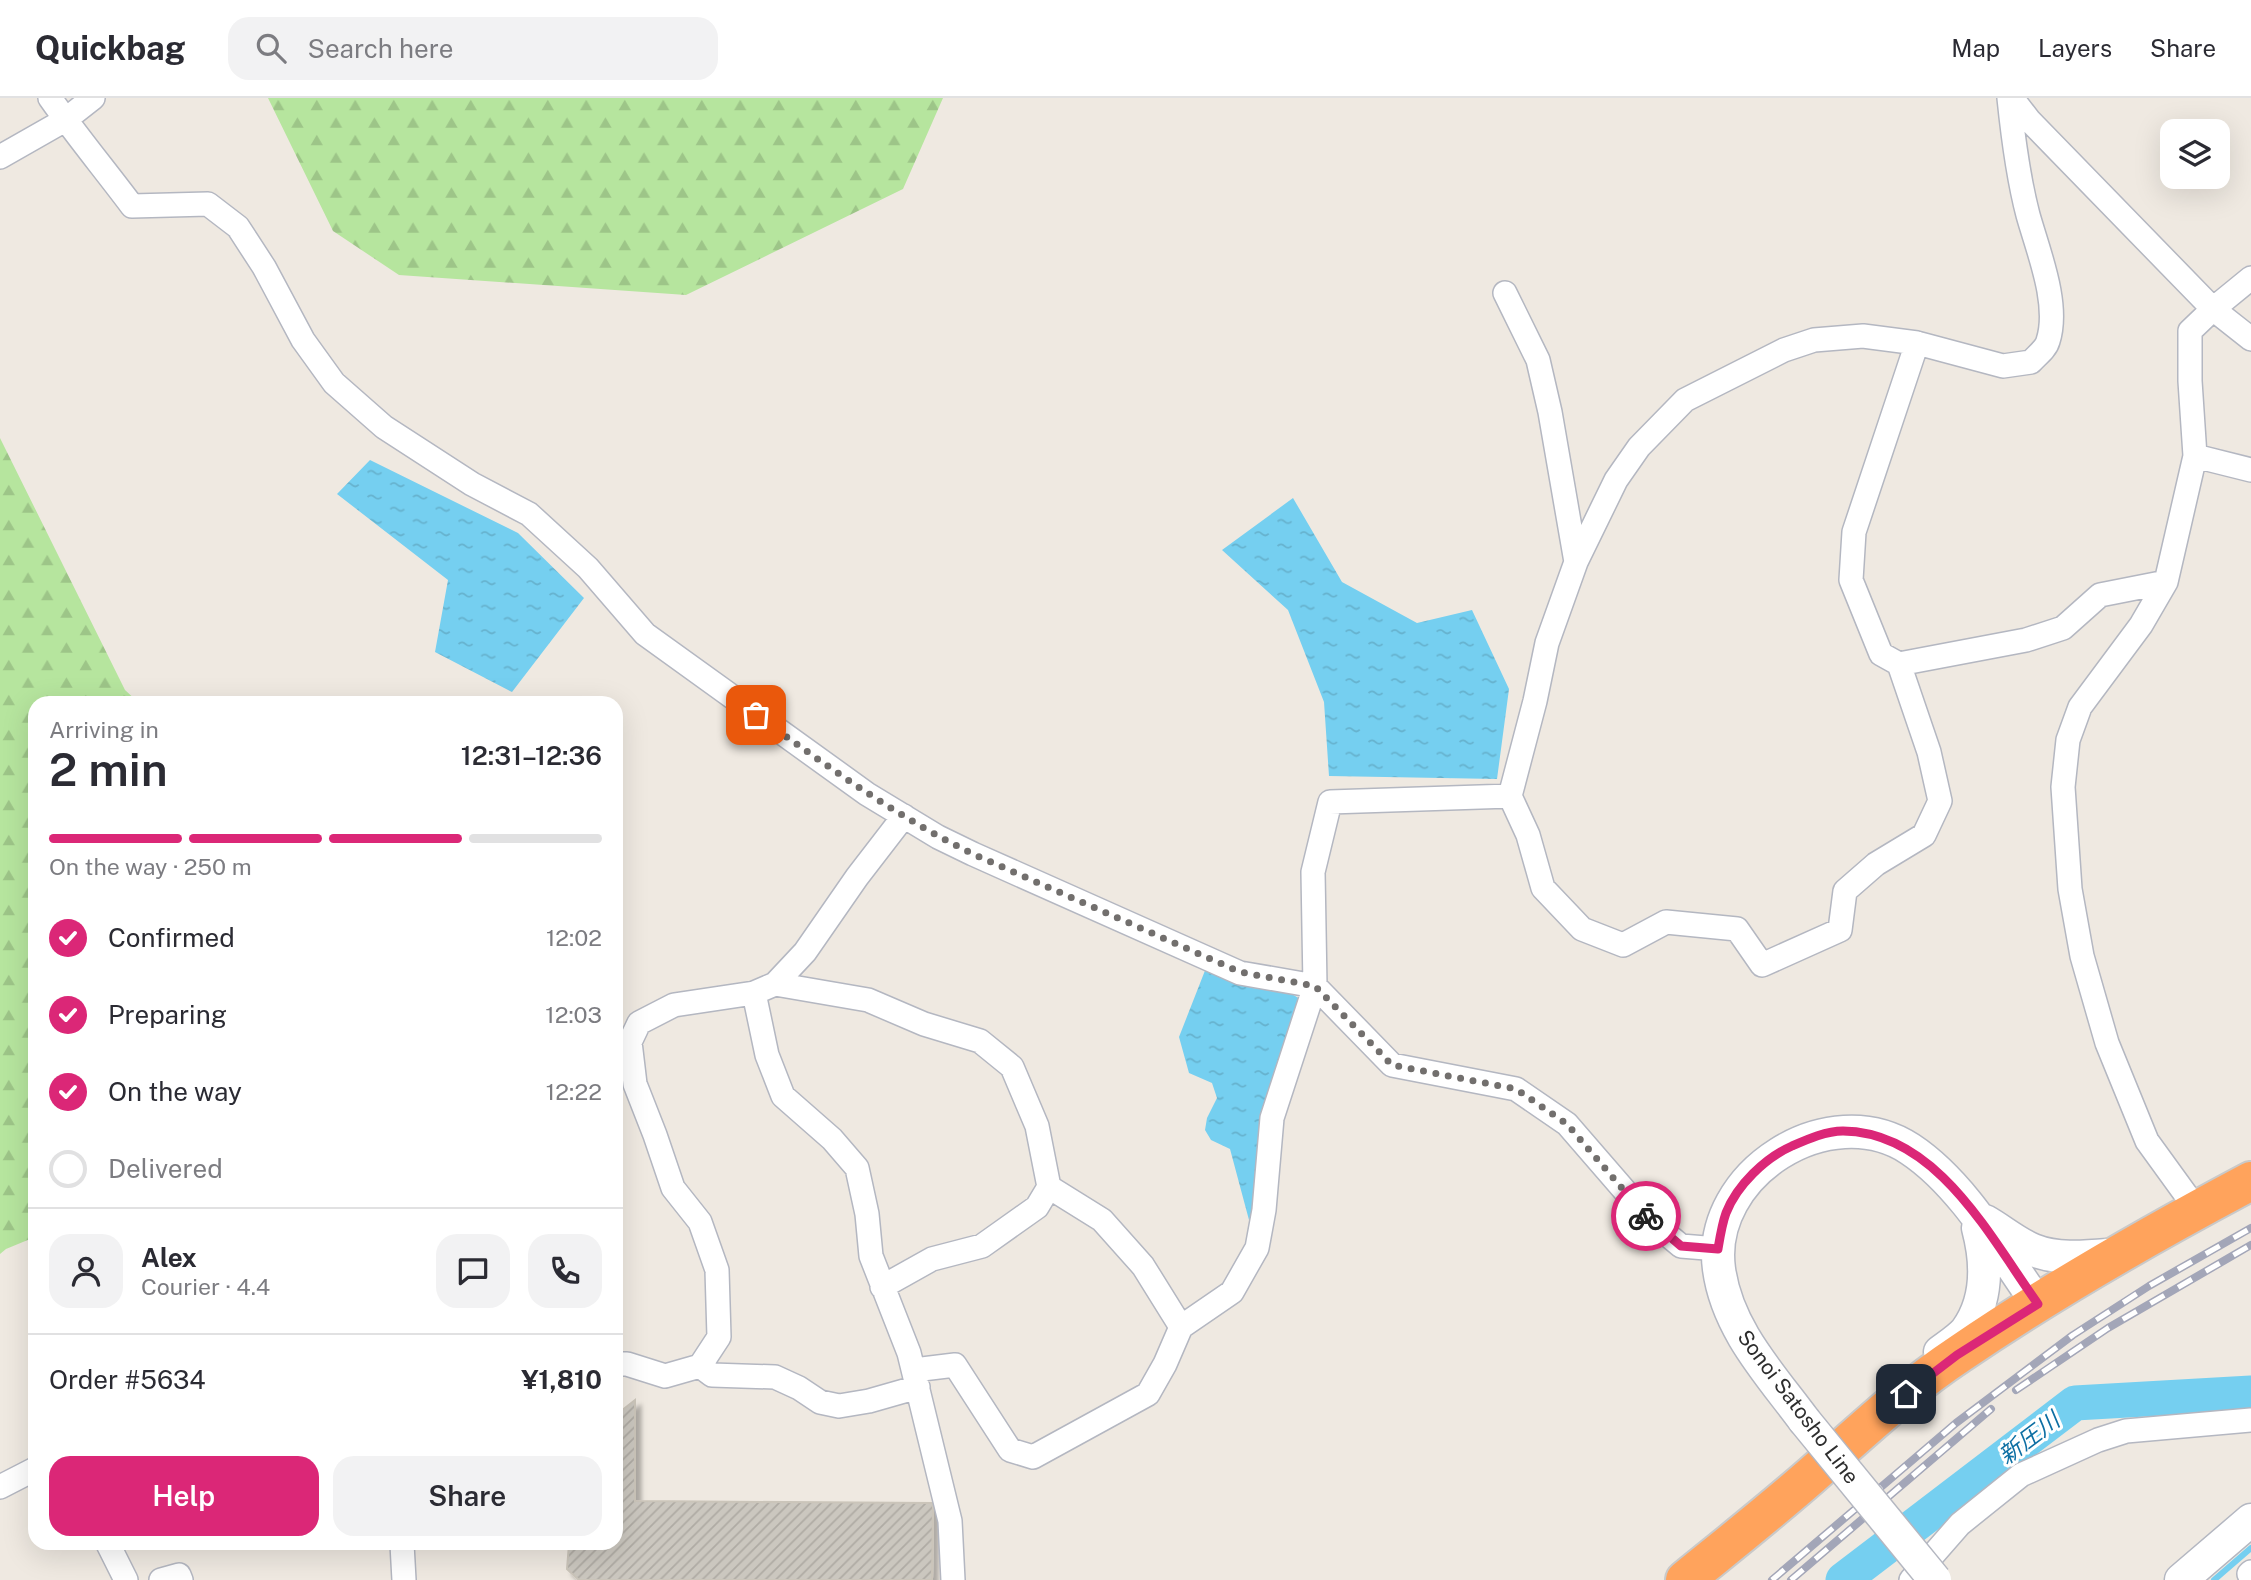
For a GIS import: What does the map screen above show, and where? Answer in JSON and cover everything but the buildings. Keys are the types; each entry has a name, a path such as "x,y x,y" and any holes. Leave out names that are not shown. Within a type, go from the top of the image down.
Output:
{"highway":[{"path":"1685,1580 1889,1408 1957,1355 2123,1253 2251,1181"}],"main road":[{"name":"Sonoi Satosho Line","path":"1935,1580 1804,1420 1739,1332 1724,1296 1719,1270 1718,1249 1726,1213 1737,1191 1782,1150 1810,1138 1841,1131 1881,1136 1909,1148 1944,1177 2038,1304"},
{"path":"1975,1216 2031,1249 2048,1255 2080,1257 2123,1253"},
{"path":"1840,1450 1863,1415 1965,1332 1973,1317 1986,1271 1984,1249 1975,1216"},
{"path":"2181,1580 2251,1520"}],"street":[{"path":"50,98 132,206 208,204 238,227 264,267 303,341 334,383 384,427 472,484 529,514 588,568 645,634 867,794 938,837 973,854 1240,972 1315,986 1392,1065 1516,1089 1567,1124 1651,1222 1681,1246 1718,1249"},
{"path":"0,157 65,120 93,98"},
{"path":"2010,98 2028,120 2213,309 2251,339"},
{"path":"1899,664 1929,752 1940,801 1924,835 1876,864 1846,891 1840,930 1762,965 1737,929 1666,922 1623,946 1582,929 1543,888 1528,835 1510,796 1547,643 1576,562 1616,480 1639,447 1685,400 1784,350 1814,340 1863,336 1917,343 2003,366 2031,362 2048,343 2051,311 2039,247 2028,216 2015,151 2010,98"},
{"path":"2197,1210 2147,1141 2108,1043 2082,956 2077,929 2070,888 2063,787 2068,740 2080,708 2141,625 2166,582 2195,456 2190,331 2251,278"},
{"path":"1505,293 1538,360 1550,412 1576,562"},
{"path":"1917,343 1854,531 1851,580 1881,654 1899,664 2026,640 2063,628 2099,595 2166,582"},
{"path":"2195,456 2251,470"},
{"path":"700,1366 712,1375 775,1377 820,1402 839,1406 869,1401 916,1379 955,1365 1010,1450 1033,1457 1148,1394 1166,1364 1181,1327 1232,1292 1257,1248 1264,1210 1272,1118 1315,986 1313,872 1330,802 1510,796"},
{"path":"904,816 805,952 765,989 766,1055 783,1096 832,1139 857,1168 867,1213 871,1256 909,1353 950,1521 953,1580"},
{"path":"623,1364 665,1376 700,1366 719,1337 716,1270 700,1222 673,1188 635,1084 630,1042 639,1023 674,1005 765,989 868,1000 924,1024 980,1041 1012,1068 1037,1126 1049,1186 1037,1207 982,1246 932,1259 882,1287"},
{"path":"1049,1186 1102,1220 1143,1266 1181,1327"},
{"path":"1911,1580 1960,1524 2021,1475 2098,1440 2126,1431 2251,1420"},
{"path":"0,1487 28,1473"},
{"path":"111,1550 126,1580"},
{"path":"402,1550 404,1580"},
{"path":"161,1580 179,1575 181,1580"}],"green space":[{"path":"268,98 943,98 903,189 686,295 399,275 333,231"},
{"path":"0,438 125,690 131,696 28,696 28,1240 0,1254"}],"water":[{"path":"370,460 518,533 584,598 512,692 435,652 448,580 337,494"},
{"path":"1293,498 1342,582 1417,623 1472,610 1509,689 1497,779 1329,776 1324,702 1288,610 1222,550"},
{"path":"1206,968 1252,988 1287,991 1300,999 1258,1209 1249,1220 1230,1149 1211,1140 1205,1130 1207,1118 1217,1098 1212,1083 1189,1073 1179,1037"}],"waterway":[{"name":"新圧川","path":"1843,1580 2075,1403 2251,1393"},
{"path":"2214,1580 2251,1548"}],"railway":[{"path":"1772,1580 1956,1423 2073,1335 2149,1286 2251,1228"},
{"path":"2016,1390 2108,1328 2251,1245"},
{"path":"1791,1580 1991,1409"}],"way so far":[{"path":"756,715 867,794 938,837 973,854 1240,972 1315,986 1392,1065 1516,1089 1567,1124 1646,1216"}],"route":[{"path":"1646,1216 1681,1246 1718,1249 1726,1213 1737,1191 1782,1150 1810,1138 1841,1131 1881,1136 1909,1148 1944,1177 2038,1304 1957,1355 1906,1394"}]}
